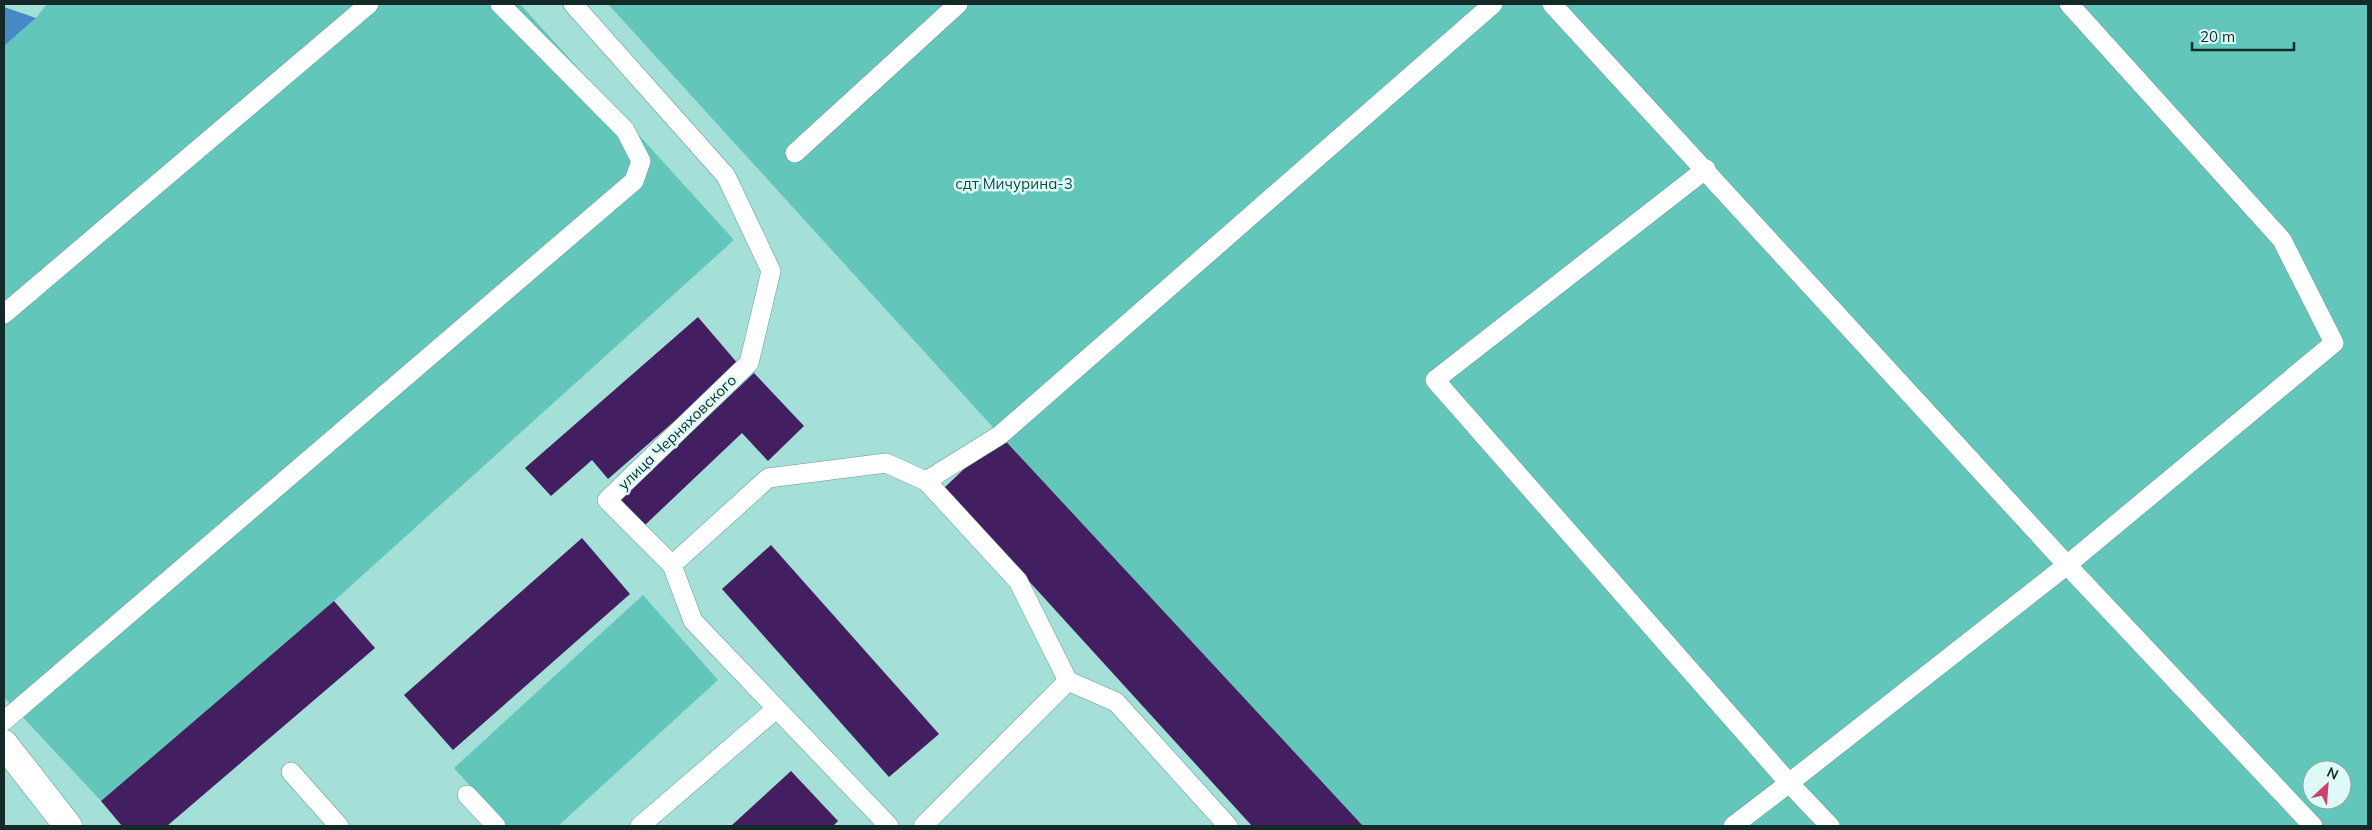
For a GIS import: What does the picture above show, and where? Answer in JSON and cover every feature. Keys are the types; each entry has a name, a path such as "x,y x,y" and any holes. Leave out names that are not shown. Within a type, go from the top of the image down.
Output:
{"street":[{"path":"4,744 68,826"}],"lane":[{"path":"4,314 369,4"},
{"path":"4,721 634,181 641,161 625,130 500,4"},
{"name":"улица Черняховского","path":"573,4 726,176 771,271 748,363 607,500 672,565"},
{"path":"795,154 958,4"},
{"path":"926,481 1000,435 1492,4"},
{"path":"1552,4 1706,169 2067,565 2313,826"},
{"path":"1733,826 2067,565 2334,343 2282,240 2069,4"},
{"path":"1706,169 1435,380 1789,783 1830,826"},
{"path":"889,826 693,622 672,565 768,478 886,463 926,481 1018,581 1068,681 1116,702 1228,826"},
{"path":"923,826 1068,681"},
{"path":"640,826 776,709"},
{"path":"291,772 339,826"},
{"path":"468,795 496,826"}],"green space":[{"path":"47,4 520,4 734,240 334,601 101,801 4,697 4,46 36,18"},
{"name":"сдт Мичурина-3","path":"608,4 2368,4 2368,826 1363,826 1000,435"},
{"path":"643,595 718,680 558,826 506,826 454,768"}],"shaded area":[{"path":"4,7 36,18 4,46"}],"building":[{"path":"698,317 739,365 608,479 592,460 551,496 525,468"},
{"path":"754,373 804,426 768,461 742,433 645,525 620,499"},
{"path":"1000,435 1363,826 1252,826 944,488"},
{"path":"582,538 630,594 453,750 404,695"},
{"path":"771,545 939,734 889,777 722,589"},
{"path":"334,601 375,648 167,826 122,826 101,801"},
{"path":"791,771 838,821 833,826 731,826"}]}
